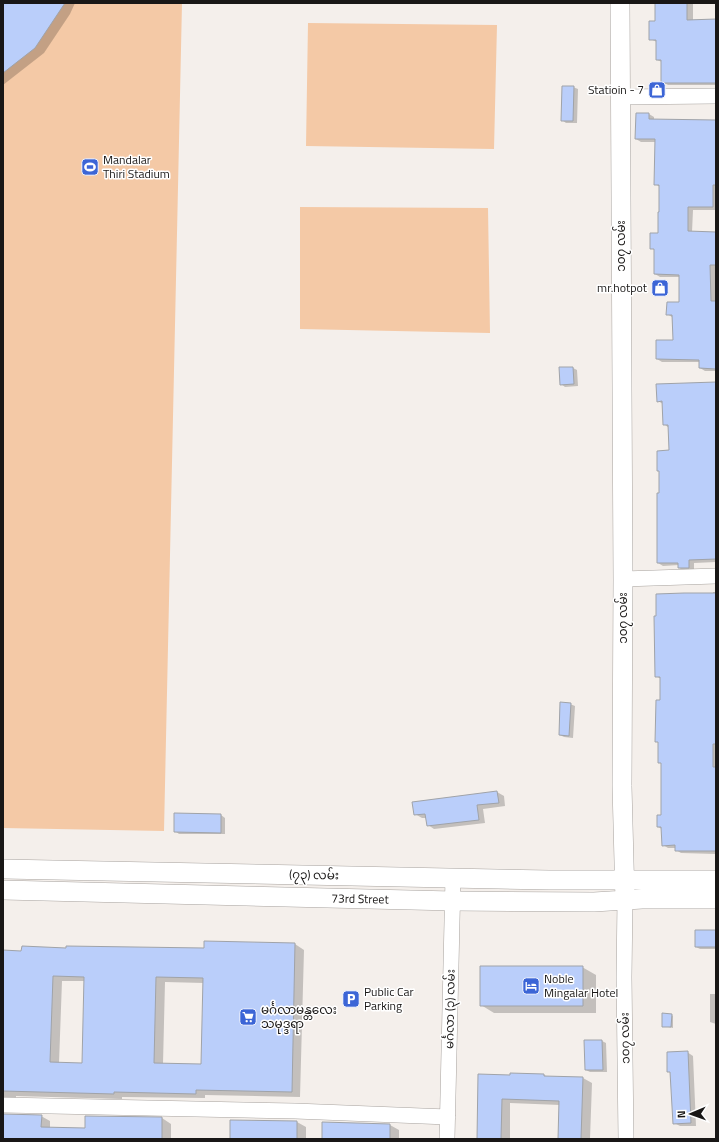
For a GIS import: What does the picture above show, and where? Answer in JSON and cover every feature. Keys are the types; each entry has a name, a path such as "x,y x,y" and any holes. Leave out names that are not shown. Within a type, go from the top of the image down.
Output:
{"main road":[{"name":"၁၀၇ လမ်း","path":"620,3 623,579 622,786 625,900"},
{"name":"(၇၃) လမ်း","path":"3,869 549,880 625,880"},
{"path":"625,880 716,880"},
{"name":"73rd Street","path":"3,890 453,901 594,902 642,899 716,899"}],"street":[{"path":"620,97 716,96"},
{"path":"623,579 716,576"},
{"name":"မင်္ဂလာ (၃) လမ်း","path":"447,1139 453,878"},
{"name":"၁၀၇ လမ်း","path":"625,900 624,977 626,1139"},
{"path":"3,1105 295,1111 448,1117"}],"shaded area":[{"path":"3,3 182,3 164,831 3,828"},
{"path":"308,23 497,25 494,149 306,146"},
{"path":"300,207 488,208 490,333 300,329"}],"building":[{"path":"3,3 65,3 35,48 3,73"},
{"path":"655,3 687,3 687,20 716,19 716,83 661,83 661,60 656,60 656,40 649,40 649,21 655,21"},
{"path":"562,86 574,86 573,121 561,121"},
{"path":"636,113 649,113 649,119 716,120 716,185 713,185 713,207 688,207 688,231 716,232 716,265 710,265 711,301 716,301 716,369 699,368 699,360 656,359 656,340 673,340 672,315 666,315 667,302 679,302 679,275 654,274 654,249 650,249 650,233 658,233 659,212 659,185 654,185 655,139 635,139"},
{"path":"559,367 573,367 574,384 560,385"},
{"path":"716,382 716,559 689,560 689,568 678,568 678,563 657,563 657,493 659,493 659,471 657,471 657,451 669,450 668,425 663,425 662,401 657,402 656,384"},
{"path":"716,593 716,744 713,744 713,767 716,767 716,851 675,851 675,845 662,846 661,827 657,827 657,815 661,815 661,763 658,763 658,742 655,742 656,700 660,700 660,677 655,677 654,616 656,616 656,594"},
{"path":"560,702 571,703 569,736 559,735"},
{"path":"497,791 499,803 477,805 479,820 427,826 425,814 414,815 412,802"},
{"path":"174,813 221,814 221,833 174,832"},
{"path":"695,930 716,930 716,947 695,947"},
{"path":"204,941 295,943 292,1092 196,1090 196,1094 114,1092 114,1094 3,1091 3,950 21,951 22,946 66,948 66,946 204,948","holes":["53,976 84,977 82,1063 50,1062","156,977 203,978 201,1064 154,1063"]},
{"name":"Noble Mingalar Hotel","path":"480,966 583,966 583,1006 480,1006"},
{"path":"662,1013 672,1014 671,1027 662,1027"},
{"path":"584,1040 602,1040 603,1070 585,1070"},
{"path":"688,1051 691,1123 673,1124 670,1072 667,1072 667,1052"},
{"path":"510,1073 583,1077 581,1139 558,1139 559,1101 502,1099 501,1139 477,1139 478,1074 510,1075"},
{"path":"3,1114 42,1115 41,1127 85,1128 85,1116 162,1117 162,1139 3,1139"},
{"path":"230,1120 297,1121 297,1139 230,1139"},
{"path":"322,1122 390,1124 390,1139 322,1139"}],"place":[{"name":"Statioin - 7","path":"657,90"},
{"name":"Mandalar Thiri Stadium","path":"90,167"},
{"name":"mr.hotpot","path":"660,288"},
{"name":"Noble Mingalar Hotel","path":"531,986"},
{"name":"Public Car Parking","path":"351,999"},
{"name":"မင်္ဂလာမန္တလေး သမုဒ္ဒရာ","path":"248,1017"}]}
